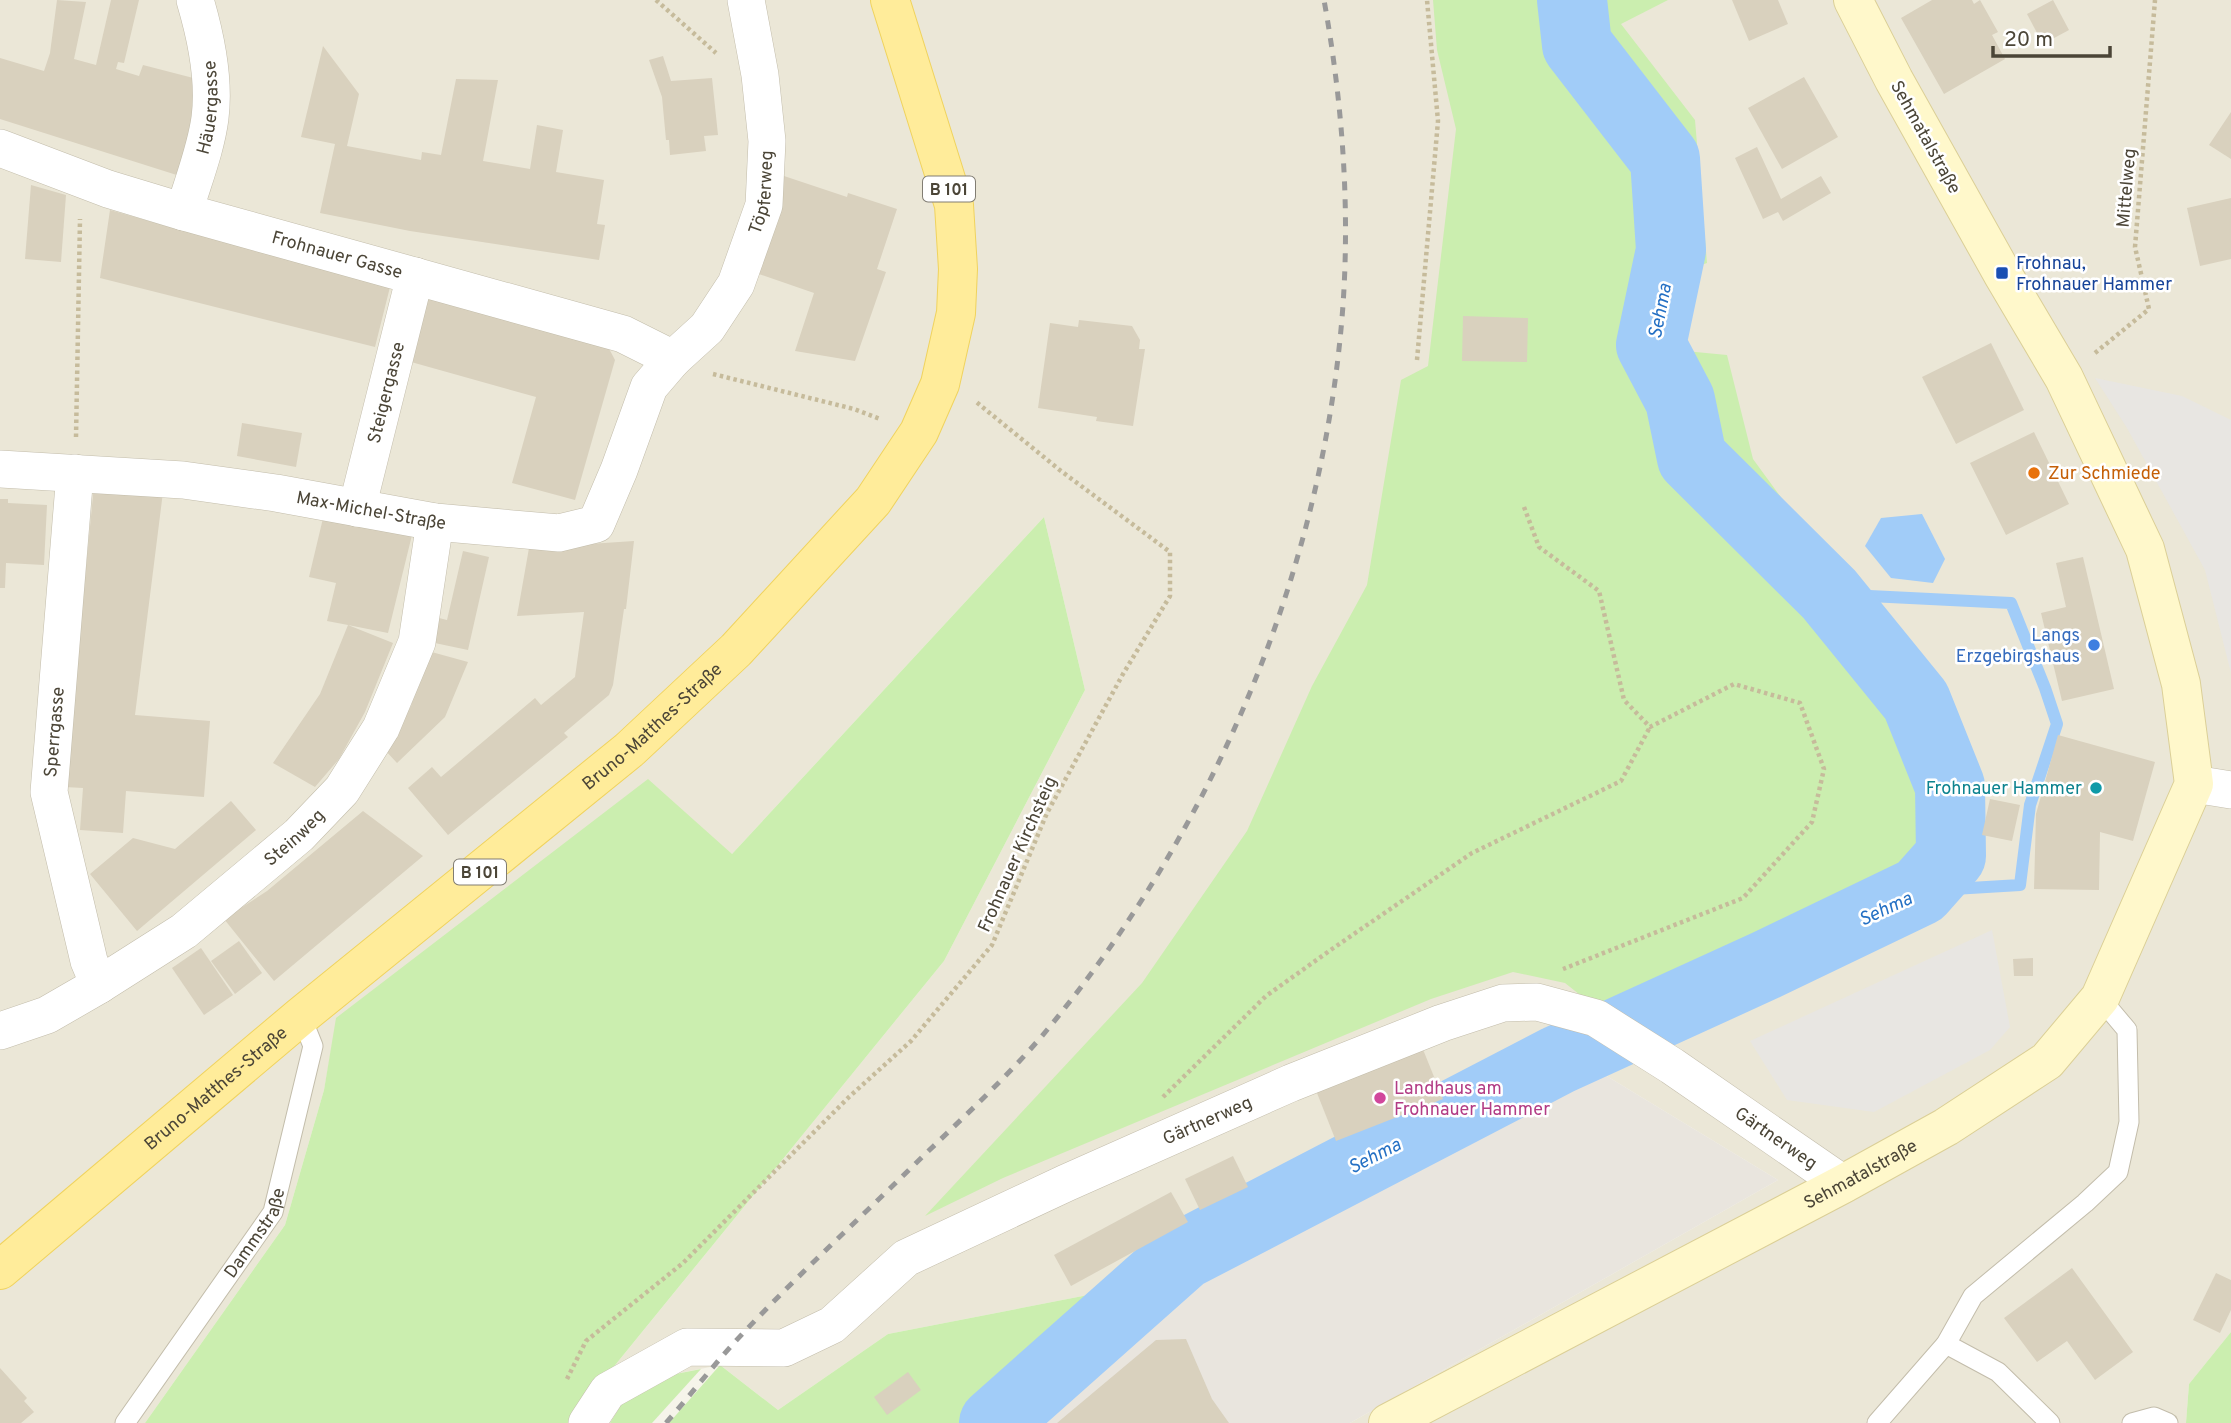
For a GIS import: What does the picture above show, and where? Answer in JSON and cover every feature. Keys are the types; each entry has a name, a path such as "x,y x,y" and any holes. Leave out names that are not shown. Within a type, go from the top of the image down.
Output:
{"main road":[{"name":"Bruno-Matthes-Straße","path":"0,1270 301,1016 629,750 736,650 873,501 919,432 940,384 956,313 958,269 954,205 890,0"},
{"name":"Sehmatalstraße","path":"1388,1423 1843,1184 1946,1127 2047,1061 2100,998 2213,787 2181,684 2145,549 2064,378 1894,80 1853,0"}],"street":[{"name":"Häuergasse","path":"184,212 210,119 210,76 203,28 195,0"},
{"name":"Töpferweg","path":"649,387 673,359 707,328 736,284 764,205 767,141 760,75 746,0"},
{"name":"Frohnauer Gasse","path":"0,148 184,212 624,334 673,359"},
{"name":"Steigergasse","path":"357,508 415,276"},
{"name":"Max-Michel-Straße","path":"0,469 183,480 276,493 435,522 559,533 596,524 649,387"},
{"name":"Sperrgasse","path":"75,473 49,792 89,961 99,985"},
{"name":"Steinweg","path":"0,1031 47,1015 184,931 299,835 342,790 381,728 416,642 435,522"},
{"name":"Gärtnerweg","path":"587,1423 608,1391 687,1347 784,1348 832,1325 906,1258 1291,1083 1442,1023 1503,1003 1537,1002 1596,1018 1672,1066 1843,1184"}],"lane":[{"path":"1877,1423 1947,1344 1973,1296 2085,1203 2118,1172 2129,1122 2127,1030 2100,998"},
{"name":"Dammstraße","path":"125,1423 273,1212 313,1046 301,1016"},
{"path":"1947,1344 1997,1371 2050,1423"},
{"path":"2132,1423 2154,1417 2168,1423"}],"path":[{"path":"656,0 733,69 760,75"},
{"path":"1417,360 1438,121 1427,0"},
{"name":"Mittelweg","path":"2064,378 2149,309 2136,247 2155,0"},
{"path":"75,473 81,178"},
{"path":"673,359 694,369 854,409"},
{"name":"Frohnauer Kirchsteig","path":"562,1388 586,1341 683,1262 849,1097 911,1041 992,944 1047,813 1123,674 1170,596 1170,552 1061,471 975,401 940,384"},
{"path":"1524,507 1539,547 1599,591 1625,700 1650,727"},
{"path":"1134,1154 1146,1113 1266,996 1472,853 1621,781 1650,727 1734,684 1800,703 1824,769 1812,822 1743,898 1555,972 1537,1002"}],"shaded area":[{"path":"0,0 2231,0 2231,1332 2189,1384 2186,1423 1350,1423 1778,1180 1600,1072 1367,1189 1182,1288 1124,1288 888,1334 778,1410 720,1365 635,1382 599,1385 944,961 1085,690 1044,517 732,854 337,1018 324,1090 285,1225 145,1423 0,1423"},
{"path":"2095,378 2182,396 2231,420 2231,673 2205,570 2127,428"},
{"path":"1992,930 2010,1027 1990,1050 1874,1112 1787,1100 1750,1041"},
{"path":"1600,1072 1778,1180 1350,1423 1030,1423 1182,1288 1367,1189"}],"green space":[{"path":"1433,0 1668,0 1621,24 1695,120 1707,263 1638,287 1633,346 1727,355 1753,459 1851,593 1936,700 1970,785 1935,797 1908,873 1755,954 1613,1021 1565,983 1513,972 1431,999 1003,1178 925,1216 1142,983 1247,831 1312,686 1367,585 1401,380 1428,366 1456,129 1437,50"},
{"path":"1044,517 1085,690 944,961 568,1423 145,1423 285,1225 324,1090 336,1018 648,779 732,854"},
{"path":"1124,1288 1182,1288 975,1423 669,1423 720,1365 778,1410 888,1334"},
{"path":"2231,1332 2231,1423 2186,1423 2189,1384"},
{"path":"701,1369 652,1423 610,1423 635,1382"}],"water":[{"path":"1922,514 1945,559 1933,583 1891,578 1865,546 1881,518"}],"building":[{"path":"57,0 86,2 74,59 96,65 111,0 139,0 124,63 118,62 116,69 139,76 143,65 201,80 183,177 0,119 0,58 44,71 50,53"},
{"path":"1732,0 1778,0 1788,24 1749,41"},
{"path":"1932,0 1972,0 1974,4 1980,0 1998,32 1992,35 2005,59 1944,94 1901,18"},
{"path":"2053,0 2069,30 2043,44 2027,14"},
{"path":"323,46 359,94 347,146 421,160 422,152 441,155 456,79 498,80 483,161 530,169 537,125 563,130 556,172 604,180 597,224 605,225 599,260 410,231 320,213 335,144 301,137"},
{"path":"663,56 671,81 712,78 718,135 704,136 706,151 670,155 662,97 649,60"},
{"path":"1804,77 1838,137 1782,169 1748,108"},
{"path":"2231,112 2231,159 2209,145"},
{"path":"1757,147 1781,199 1821,176 1831,193 1783,221 1778,212 1763,219 1735,158"},
{"path":"784,176 847,197 848,193 897,209 877,269 886,272 855,361 795,351 814,293 753,272"},
{"path":"31,185 66,195 61,262 25,259"},
{"path":"2231,198 2231,259 2200,266 2187,208"},
{"path":"110,210 223,242 391,283 375,347 100,278"},
{"path":"423,292 606,343 615,360 575,500 512,483 536,397 404,360"},
{"path":"1463,316 1528,318 1527,362 1462,361"},
{"path":"1079,320 1132,326 1140,340 1139,349 1145,349 1133,426 1096,421 1097,417 1038,408 1050,323 1078,327"},
{"path":"1991,343 2024,410 1956,444 1922,377"},
{"path":"242,423 302,433 296,467 237,456"},
{"path":"2034,432 2069,504 2006,535 1970,463"},
{"path":"94,485 163,492 135,715 210,721 204,797 126,791 123,833 80,830 83,788 65,787"},
{"path":"0,499 8,499 8,503 47,505 44,565 6,563 5,588 0,588"},
{"path":"324,514 412,535 388,633 327,621 336,583 309,577"},
{"path":"634,541 626,609 609,695 564,733 568,737 448,835 408,788 432,767 441,777 535,698 541,705 575,677 584,612 517,616 529,548"},
{"path":"463,551 489,557 468,650 430,642 435,617 447,620"},
{"path":"2083,557 2114,689 2062,701 2041,613 2066,607 2056,563"},
{"path":"348,625 393,643 365,712 339,759 315,787 273,763 320,694"},
{"path":"428,651 468,662 445,717 397,763 385,750 411,706"},
{"name":"Frohnauer Hammer","path":"2058,735 2155,762 2133,841 2100,832 2099,890 2034,889 2036,814"},
{"path":"1990,799 2020,805 2012,841 1982,835"},
{"path":"231,801 256,830 137,931 90,874 133,838 175,849"},
{"path":"363,811 423,856 274,981 224,919 267,891"},
{"path":"239,941 262,973 235,994 211,961"},
{"path":"201,948 233,995 204,1015 172,968"},
{"path":"2033,958 2033,976 2014,976 2013,959"},
{"path":"1422,1047 1443,1099 1336,1141 1315,1088"},
{"path":"1233,1156 1248,1187 1200,1210 1185,1179"},
{"path":"1171,1192 1188,1222 1071,1286 1054,1255"},
{"path":"2072,1268 2133,1352 2095,1380 2067,1341 2037,1362 2004,1318"},
{"path":"2216,1273 2231,1280 2231,1310 2220,1333 2193,1320"},
{"path":"1186,1339 1212,1399 1229,1423 1057,1423 1156,1340"},
{"path":"0,1368 27,1398 24,1401 34,1412 21,1423 0,1423"},
{"path":"908,1372 921,1390 887,1415 874,1397"}],"waterway":[{"name":"Sehma","path":"994,1423 1183,1255 1558,1060 1920,891 1951,856 1950,786 1916,701 1829,594 1692,458 1680,400 1651,345 1671,250 1665,159 1577,45 1572,0"},
{"path":"1829,594 2011,603 2057,724 2030,805 2020,885 1920,891"}],"railway":[{"path":"666,1423 767,1308 982,1100 1047,1030 1107,951 1161,868 1209,781 1251,690 1285,597 1312,501 1332,404 1343,305 1346,228 1340,114 1324,0"}],"place":[{"name":"Frohnau, Frohnauer Hammer","path":"2002,273"},
{"name":"Zur Schmiede","path":"2034,473"},
{"name":"Langs Erzgebirgshaus","path":"2094,645"},
{"name":"Frohnauer Hammer","path":"2096,788"},
{"name":"Landhaus am Frohnauer Hammer","path":"1380,1098"}]}
